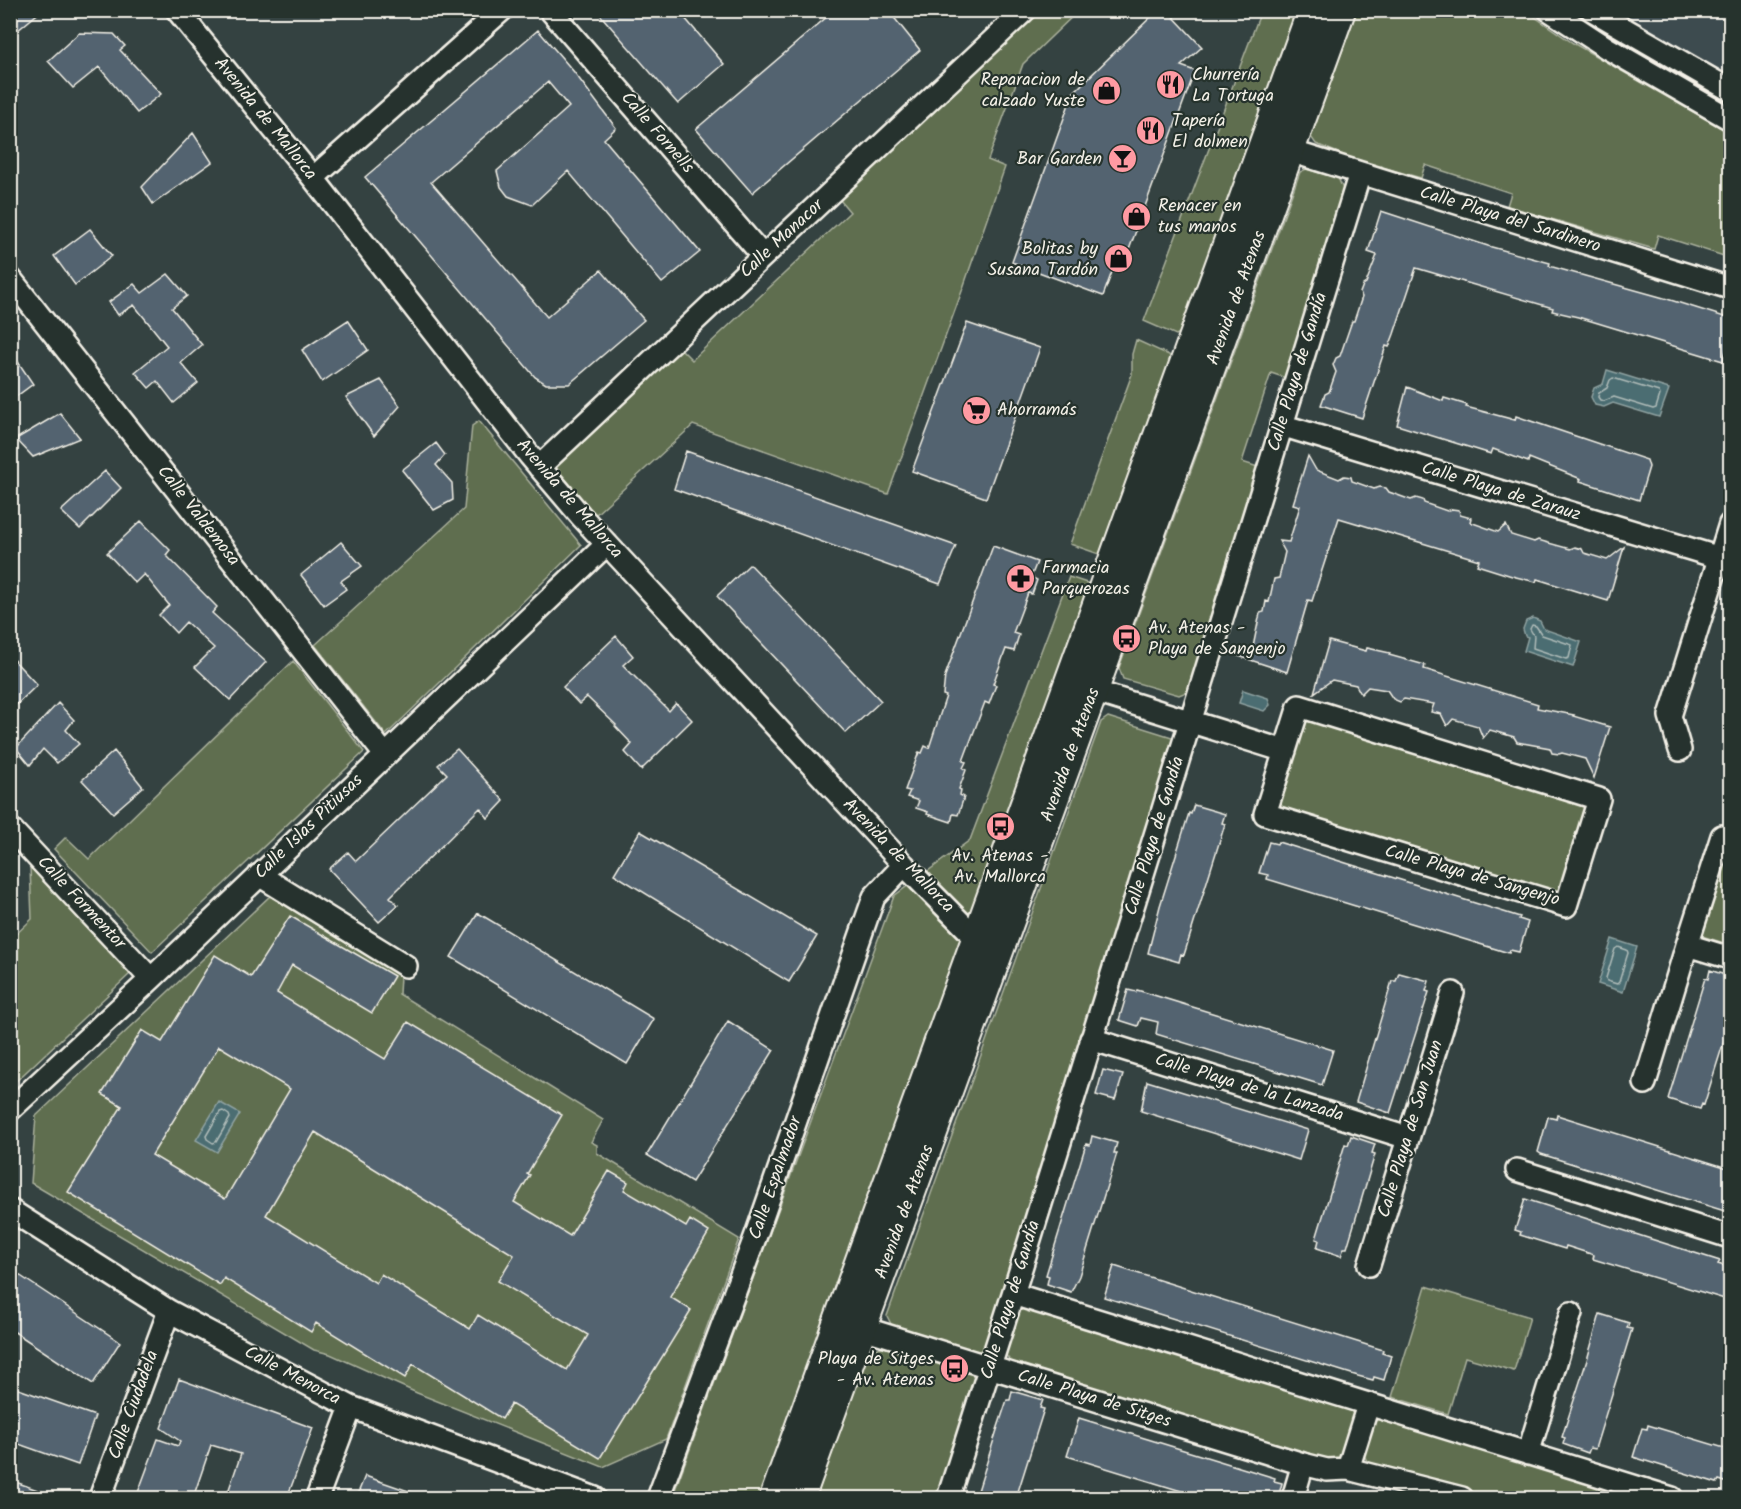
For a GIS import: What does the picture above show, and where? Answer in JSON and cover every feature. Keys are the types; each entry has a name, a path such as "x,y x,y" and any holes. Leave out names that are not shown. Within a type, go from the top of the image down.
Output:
{"main road":[{"name":"Avenida de Atenas","path":"800,1498 852,1324 1082,688 1313,10"},
{"name":"Avenida de Atenas","path":"1082,688 1290,151 1340,10"},
{"name":"Avenida de Atenas","path":"775,1498 852,1324"}],"street":[{"name":"Avenida de Mallorca","path":"177,10 313,178 539,467 607,544 904,865 989,944"},
{"path":"313,178 502,10"},
{"name":"Calle Fornells","path":"550,10 763,256"},
{"name":"Calle Manacor","path":"539,467 1025,10"},
{"path":"1549,10 1607,48 1731,119"},
{"path":"1592,10 1731,90"},
{"name":"Calle Playa del Sardinero","path":"1290,151 1731,288"},
{"name":"Calle Playa de Gandía","path":"948,1498 1360,173"},
{"name":"Calle Valdemosa","path":"10,278 385,755"},
{"name":"Calle Playa de Zarauz","path":"1281,425 1725,560"},
{"path":"1680,750 1670,716 1725,560 1731,524"},
{"name":"Calle Islas Pitiusas","path":"10,1110 152,979 607,544"},
{"path":"1082,688 1285,751"},
{"name":"Calle Playa de Sangenjo","path":"1299,706 1599,799 1566,906 1265,813 1285,751 1299,706"},
{"name":"Calle Formentor","path":"10,828 152,979"},
{"path":"1645,1083 1722,836 1731,838"},
{"name":"Calle Espalmador","path":"658,1498 759,1224 874,897 904,865"},
{"path":"259,875 406,966"},
{"path":"1688,945 1731,958"},
{"name":"Calle Playa de San Juan","path":"1369,1264 1453,993"},
{"name":"Calle Playa de la Lanzada","path":"1091,1039 1408,1138"},
{"path":"1517,1170 1731,1237"},
{"name":"Calle Menorca","path":"10,1210 169,1311 351,1407 595,1498"},
{"path":"1013,1294 1672,1498"},
{"name":"Calle Ciudadela","path":"100,1498 169,1311"},
{"path":"1528,1454 1571,1313"},
{"name":"Calle Playa de Sitges","path":"852,1324 1303,1464 1327,1470 1348,1469 1438,1495 1462,1498"},
{"path":"1348,1469 1368,1405"},
{"path":"317,1498 351,1407"},
{"path":"1293,1498 1303,1464"}],"shaded area":[{"path":"1616,11 1730,11 1730,78 1670,44"}],"green space":[{"path":"1039,11 1078,11 1023,64 988,160 1005,167 888,494 693,425 595,515 556,470 557,466 681,349 692,360 850,212 840,200 845,194"},
{"path":"1261,11 1298,11 1183,331 1176,335 1144,321"},
{"path":"1357,11 1526,11 1573,43 1730,133 1730,258 1658,235 1654,249 1507,206 1511,193 1425,165 1421,178 1353,159 1316,144 1311,137"},
{"path":"1306,169 1338,178 1343,189 1286,378 1271,373 1242,462 1258,467 1189,691 1179,695 1123,679 1119,668 1300,172"},
{"path":"1136,340 1169,355 1172,361 1102,555 1070,544 1132,374 1132,354"},
{"path":"479,421 581,545 386,735 315,645 464,509 472,426"},
{"path":"1069,577 1090,584 760,1498 672,1498 894,896 970,840"},
{"path":"293,661 364,752 152,952 54,849 66,837 89,859"},
{"path":"1108,717 1175,738 986,1347 977,1352 892,1326 887,1316 1101,722"},
{"path":"1304,718 1587,805 1560,894 1277,807"},
{"path":"1726,851 1730,852 1730,945 1702,936"},
{"path":"30,867 131,973 11,1086 11,939 32,919"},
{"path":"270,896 400,976 399,994 603,1120 591,1142 597,1145 597,1153 739,1239 666,1439 603,1467 417,1393 330,1354 314,1350 31,1183 36,1116"},
{"path":"1426,1286 1530,1317 1514,1371 1465,1357 1448,1414 1392,1397"},
{"path":"1029,1307 1348,1407 1355,1416 1342,1458 1327,1465 1012,1363 1004,1353 1013,1333 1018,1311"},
{"path":"884,1346 973,1372 978,1380 941,1498 814,1498 863,1363 873,1350"},
{"path":"1383,1417 1644,1498 1489,1498 1368,1462 1362,1453 1373,1422"}],"water":[{"path":"1607,370 1669,389 1659,417 1613,403 1604,407 1595,405 1591,397 1594,388 1603,384"},
{"path":"1533,618 1540,621 1544,629 1581,642 1573,667 1524,651 1528,637 1525,636 1523,629 1526,621"},
{"path":"1243,690 1268,698 1270,705 1264,711 1239,703"},
{"path":"1612,939 1637,947 1623,992 1598,984"},
{"path":"219,1102 240,1114 217,1152 196,1140"}],"building":[{"path":"10,10 42,10 17,31 10,22"},
{"path":"596,10 678,10 724,64 678,104"},
{"path":"835,10 888,10 920,50 752,193 696,129"},
{"path":"1158,10 1167,10 1202,47 1181,66 1195,71 1123,266 1115,264 1103,296 1012,262 1073,93"},
{"path":"538,30 574,72 616,128 604,139 700,252 662,283 568,171 532,205 508,196 501,187 497,171 569,107 548,82 431,182 547,317 601,270 644,320 569,384 546,384 535,377 365,177"},
{"path":"79,33 114,34 125,46 120,50 161,94 137,113 99,67 73,88 48,61"},
{"path":"193,133 212,162 153,204 142,187"},
{"path":"1381,211 1488,246 1550,263 1549,266 1731,319 1731,332 1723,361 1416,268 1389,347 1386,346 1362,418 1321,405 1325,394 1329,392 1336,372 1333,365 1336,358 1340,356 1352,321 1354,321 1362,297 1360,293 1377,255 1368,252"},
{"path":"90,229 112,256 75,285 54,256"},
{"path":"168,274 187,296 172,308 202,345 181,363 198,383 174,403 157,381 149,388 135,372 167,346 134,305 118,315 109,302 134,284 142,293"},
{"path":"348,320 368,350 322,382 302,350"},
{"name":"Ahorramás","path":"967,323 1040,348 986,498 912,471"},
{"path":"10,350 33,384 10,401"},
{"path":"381,380 400,406 374,436 346,397"},
{"path":"1407,387 1443,401 1444,398 1467,405 1466,407 1515,420 1516,416 1647,460 1649,467 1639,500 1580,481 1581,479 1529,458 1528,462 1493,449 1491,454 1397,425"},
{"path":"60,413 80,438 33,457 16,439"},
{"path":"436,443 445,455 436,465 452,483 453,500 434,510 402,470"},
{"path":"686,451 956,546 940,584 674,489"},
{"path":"1308,456 1316,470 1339,479 1344,476 1351,477 1352,481 1374,489 1386,488 1389,492 1411,500 1416,498 1423,500 1424,503 1447,511 1459,510 1460,515 1471,518 1470,522 1498,532 1506,525 1511,535 1570,549 1575,547 1582,549 1584,553 1607,560 1624,547 1608,601 1537,579 1536,582 1512,576 1477,565 1479,560 1339,518 1312,601 1308,600 1287,672 1235,655 1253,647 1260,613 1264,612 1266,601 1269,602 1274,579 1279,578 1285,552 1279,541 1289,542 1300,506 1293,504"},
{"path":"105,471 121,488 80,529 61,511"},
{"path":"141,521 170,550 166,555 217,607 212,613 266,662 230,700 195,667 214,648 186,622 176,633 159,615 169,605 144,574 135,583 107,553"},
{"path":"341,542 362,566 341,581 346,589 324,605 301,575"},
{"path":"993,546 1037,562 1031,577 1037,580 1032,594 1028,593 1013,633 1019,635 1014,651 1006,649 993,684 996,685 989,704 985,702 963,761 966,762 963,768 966,770 959,789 961,790 960,795 964,797 958,815 953,814 951,822 916,808 919,801 907,797 910,791 905,790 919,752 922,753 925,746 929,748 946,696 943,695 945,676"},
{"path":"750,564 881,701 846,733 717,596"},
{"path":"616,636 633,656 623,665 669,711 676,703 692,720 641,770 625,752 632,744 616,725 587,697 579,704 563,687"},
{"path":"1329,641 1366,651 1367,648 1390,653 1389,655 1425,665 1424,669 1538,704 1537,708 1574,715 1610,727 1594,778 1585,759 1552,753 1550,748 1517,742 1514,737 1490,730 1483,738 1478,726 1453,719 1447,726 1441,714 1431,712 1434,704 1404,699 1400,702 1393,699 1387,690 1368,687 1361,694 1356,685 1332,680 1314,693"},
{"path":"10,656 37,685 10,711"},
{"path":"58,703 74,720 66,730 79,744 57,763 43,749 30,765 16,748"},
{"path":"457,749 504,801 488,818 480,808 390,897 398,905 379,922 329,869 348,852 356,861 447,774 438,765"},
{"path":"114,751 143,787 113,813 82,780"},
{"path":"1194,805 1225,814 1222,823 1225,824 1184,955 1181,954 1179,962 1148,953 1160,906 1189,813 1191,814"},
{"path":"640,831 817,936 789,982 614,874"},
{"path":"1269,842 1277,844 1278,842 1520,917 1519,919 1528,922 1519,952 1510,950 1509,953 1267,879 1268,875 1259,873"},
{"path":"478,913 654,1019 627,1064 451,957"},
{"path":"290,916 394,976 372,1013 292,965 277,993 385,1059 408,1022 562,1115 527,1174 530,1175 514,1202 570,1236 609,1171 628,1182 624,1190 686,1227 690,1220 709,1232 670,1297 691,1310 600,1458 511,1404 502,1419 413,1364 405,1378 316,1323 311,1332 224,1278 220,1285 68,1192 122,1106 102,1094 142,1030 162,1042 215,955 251,977","holes":["219,1046 290,1089 225,1199 152,1155","315,1132 514,1255 498,1281 588,1335 567,1370 478,1315 470,1329 381,1274 376,1283 266,1215"]},
{"path":"1710,970 1731,977 1731,1010 1727,1021 1730,1022 1704,1105 1702,1104 1700,1109 1668,1099 1705,978 1708,979"},
{"path":"1399,973 1429,981 1426,991 1429,992 1390,1113 1356,1102 1392,981 1396,981"},
{"path":"1128,990 1136,992 1137,990 1333,1050 1322,1085 1156,1034 1158,1022 1141,1018 1138,1026 1119,1020"},
{"path":"728,1021 774,1050 692,1182 647,1155"},
{"path":"1103,1070 1123,1075 1115,1100 1096,1095"},
{"path":"1147,1081 1308,1130 1299,1160 1141,1111"},
{"path":"1557,1115 1731,1169 1731,1213 1541,1154 1538,1152 1548,1117 1556,1119"},
{"path":"1092,1136 1117,1143 1114,1153 1117,1153 1079,1276 1071,1292 1047,1284 1049,1276 1046,1275 1086,1144 1090,1145"},
{"path":"1351,1136 1375,1144 1372,1153 1375,1154 1347,1248 1344,1248 1341,1256 1317,1248 1319,1240 1316,1239 1345,1144 1348,1145"},
{"path":"1525,1199 1720,1261 1718,1264 1731,1268 1731,1301 1593,1259 1594,1255 1566,1246 1565,1249 1520,1235 1521,1232 1515,1230"},
{"path":"1114,1266 1383,1350 1382,1353 1391,1356 1384,1380 1358,1376 1104,1297"},
{"path":"10,1269 120,1342 93,1384 10,1329"},
{"path":"1600,1314 1629,1323 1627,1328 1632,1329 1595,1449 1590,1448 1588,1453 1563,1444 1565,1438 1562,1437"},
{"path":"179,1379 313,1428 287,1498 226,1498 241,1454 211,1445 193,1498 136,1498 158,1439 178,1446 180,1441 161,1428"},
{"path":"10,1386 95,1416 78,1465 10,1441"},
{"path":"1012,1391 1043,1400 1040,1408 1044,1409 1016,1498 978,1498 980,1495 977,1494 996,1433"},
{"path":"1079,1418 1275,1478 1274,1481 1282,1483 1278,1498 1204,1498 1067,1456"},
{"path":"1648,1425 1731,1450 1731,1484 1719,1480 1717,1483 1633,1457 1642,1428 1647,1429"},
{"path":"365,1476 423,1496 423,1498 366,1498 367,1495 358,1493"},
{"path":"10,1480 57,1497 10,1498"}],"place":[{"name":"Churrería La Tortuga","path":"1171,85"},
{"name":"Reparacion de calzado Yuste","path":"1106,90"},
{"name":"Tapería El dolmen","path":"1151,131"},
{"name":"Bar Garden","path":"1123,159"},
{"name":"Renacer en tus manos","path":"1137,216"},
{"name":"Bolitas by Susana Tardón","path":"1119,259"},
{"name":"Ahorramás","path":"976,410"},
{"name":"Farmacia Parquerozas","path":"1021,578"},
{"name":"Av. Atenas - Playa de Sangenjo","path":"1127,638"},
{"name":"Av. Atenas - Av. Mallorca","path":"1000,827"},
{"name":"Playa de Sitges - Av. Atenas","path":"955,1369"}]}
